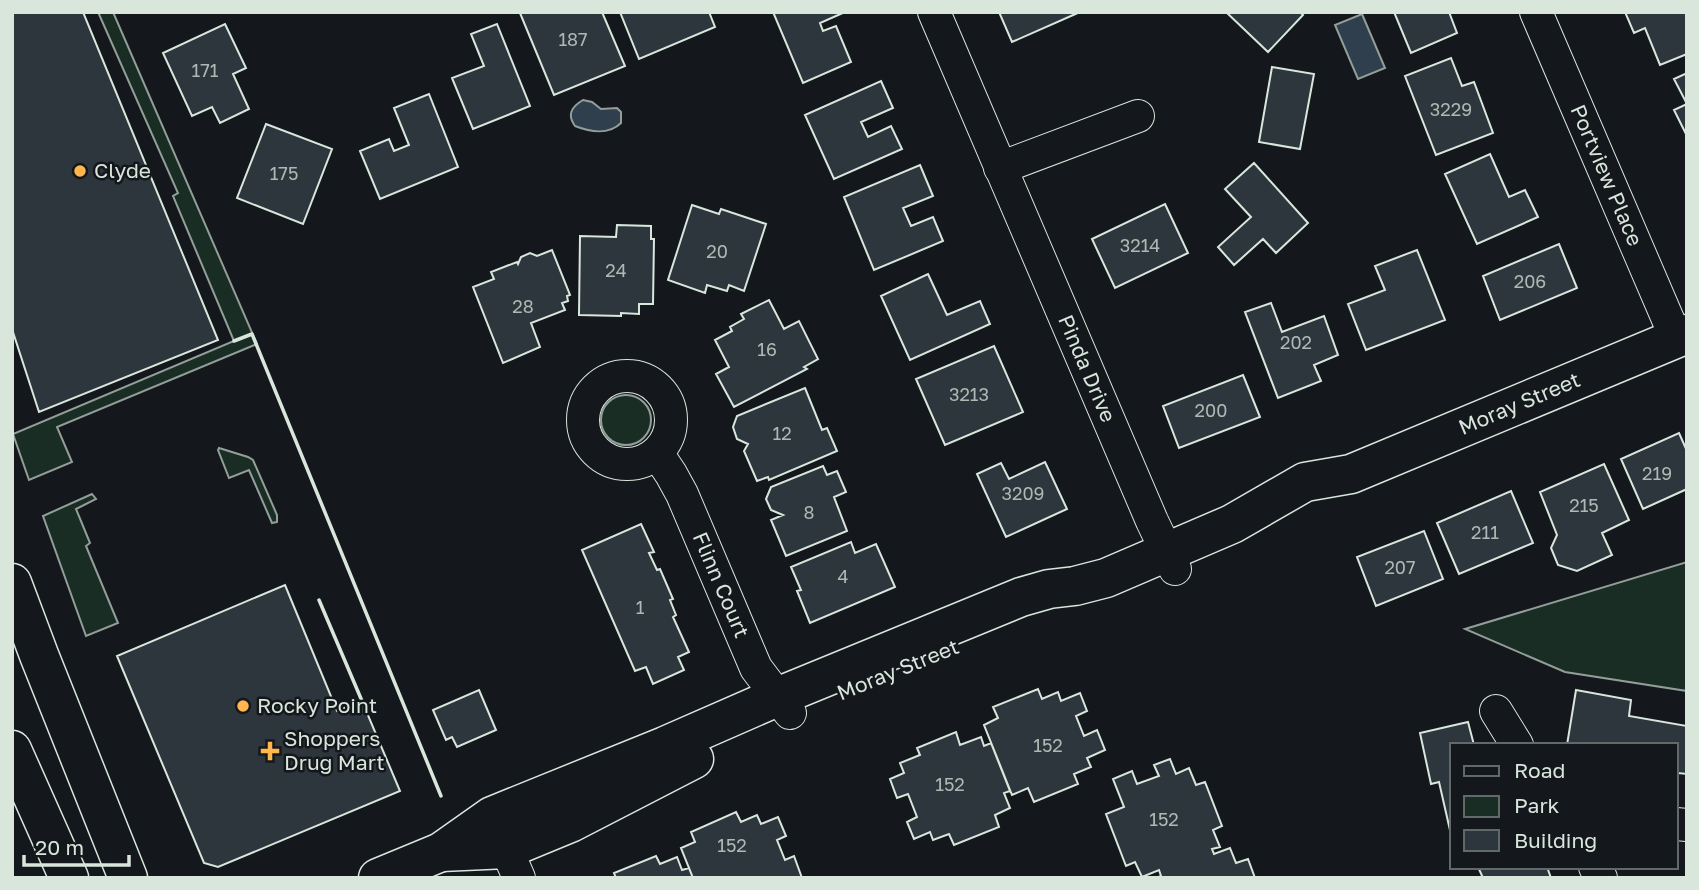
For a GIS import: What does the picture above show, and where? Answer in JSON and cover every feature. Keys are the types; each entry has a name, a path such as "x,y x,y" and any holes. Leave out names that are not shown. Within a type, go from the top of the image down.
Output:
{"street":[{"name":"Pinda Drive","path":"934,12 1171,561"},
{"name":"Portview Place","path":"1536,12 1681,336"},
{"path":"1000,168 1138,116"},
{"name":"Moray Street","path":"378,878 441,852 506,848 665,746 784,705 1035,592 1092,583 1171,561 1305,482 1351,474 1681,336"},
{"name":"Flinn Court","path":"657,453 681,494 756,667 784,705"},
{"path":"12,583 128,878"},
{"path":"1496,711 1516,743"},
{"path":"12,750 69,878"}],"green space":[{"path":"98,12 113,12 257,344 57,427 72,462 29,480 13,434 234,341 173,196 178,193"},
{"path":"626,395 644,402 651,420 644,438 626,445 608,438 601,420 608,402"},
{"path":"219,448 253,460 277,515 277,522 272,523 249,470 229,478"},
{"path":"92,494 96,499 76,509 90,543 86,546 118,623 86,636 43,516"},
{"path":"1687,562 1687,691 1565,672 1465,629"}],"water":[{"path":"1362,14 1385,68 1358,79 1335,25"},
{"path":"583,100 592,102 601,109 617,108 621,112 621,123 611,129 599,131 575,126 571,118 572,112"}],"building":[{"name":"Clyde","path":"12,12 83,12 218,340 39,412 12,329"},
{"path":"602,12 625,66 554,95 520,13"},
{"path":"620,12 709,12 715,27 639,59"},
{"path":"773,12 845,12 820,23 823,31 836,26 851,62 803,83"},
{"path":"999,12 1080,12 1012,42"},
{"path":"1226,12 1300,12 1303,15 1268,52"},
{"path":"1394,12 1449,12 1457,33 1411,53"},
{"path":"1625,12 1687,12 1687,54 1660,65 1645,28 1634,33"},
{"path":"225,24 246,68 233,74 249,109 220,123 212,107 192,116 163,53"},
{"path":"497,24 530,106 473,129 452,78 484,66 471,34"},
{"path":"1451,58 1462,86 1474,82 1493,133 1436,155 1405,76"},
{"path":"1272,67 1314,74 1300,149 1259,142"},
{"path":"1687,73 1687,104 1674,79"},
{"path":"881,81 893,108 861,122 868,137 891,126 902,149 834,179 805,115"},
{"path":"429,94 458,167 380,199 360,151 389,139 394,151 409,145 394,108"},
{"path":"1687,104 1687,136 1674,110"},
{"path":"266,124 332,149 303,224 237,198"},
{"path":"1490,154 1509,197 1525,190 1538,217 1477,244 1445,174"},
{"path":"1254,163 1308,223 1276,253 1263,239 1234,265 1218,247 1251,217 1225,189"},
{"path":"920,165 933,196 903,208 911,226 933,217 943,241 874,270 844,197"},
{"path":"1165,204 1188,253 1115,288 1092,239"},
{"path":"692,205 719,214 721,209 766,224 744,291 729,285 727,291 707,285 705,293 668,280"},
{"path":"617,225 651,226 651,239 654,239 653,304 639,304 639,314 579,315 580,236 616,237"},
{"path":"1559,244 1577,288 1500,320 1483,276"},
{"path":"552,250 570,295 567,296 568,301 562,303 565,310 531,323 540,347 503,363 473,287 494,279 491,272 517,262 518,264 521,257 530,253 537,256"},
{"path":"1417,250 1445,320 1366,350 1348,304 1385,290 1375,266"},
{"path":"928,274 947,315 980,301 990,324 910,360 881,296"},
{"path":"769,300 784,329 799,321 818,359 804,367 807,369 734,407 716,374 729,367 715,340 732,331 730,327 744,319 741,314"},
{"path":"1271,303 1282,332 1324,316 1338,355 1314,365 1321,381 1278,398 1245,312"},
{"path":"994,346 1023,412 945,445 916,379"},
{"path":"1243,375 1260,417 1179,448 1163,406"},
{"path":"805,388 822,430 827,428 837,451 769,480 768,477 757,481 744,451 748,444 737,439 733,427 737,416"},
{"path":"1679,433 1687,451 1687,489 1643,509 1621,459"},
{"path":"1045,462 1067,509 1006,537 977,474 1001,463 1009,479"},
{"path":"1604,464 1629,520 1602,533 1612,555 1577,571 1558,565 1551,548 1557,535 1540,492"},
{"path":"823,466 827,475 837,471 846,492 834,497 847,531 786,556 771,520 783,515 771,510 766,499 771,487"},
{"path":"1511,491 1533,543 1459,574 1437,523"},
{"path":"641,524 654,552 649,553 657,570 660,569 673,599 670,600 676,615 673,617 689,652 678,657 684,670 653,684 646,667 635,671 582,550"},
{"path":"1424,531 1443,579 1376,606 1357,557"},
{"path":"851,542 855,553 876,544 895,587 810,623 791,567"},
{"name":"Shoppers Drug Mart","path":"285,585 337,711 362,701 400,791 218,867 204,863 117,656"},
{"path":"1038,689 1042,699 1058,692 1061,701 1080,693 1087,711 1076,716 1084,736 1097,730 1105,750 1087,758 1091,767 1074,774 1078,784 1034,802 1028,788 1012,795 984,725 998,718 993,707"},
{"path":"479,690 496,730 457,747 452,737 446,740 433,710"},
{"path":"1576,690 1631,700 1629,716 1687,726 1687,774 1678,773 1678,743 1567,743"},
{"path":"1468,722 1473,743 1450,743 1450,830 1439,782 1431,784 1420,733"},
{"path":"956,732 960,745 981,737 984,746 991,743 1010,791 1004,793 1010,808 995,815 999,827 954,845 949,834 933,840 930,832 914,839 907,822 917,817 908,794 897,798 890,779 904,773 900,763 920,755 917,748"},
{"path":"1170,759 1176,774 1189,768 1196,785 1205,782 1222,826 1213,830 1220,847 1212,849 1214,854 1230,848 1236,863 1248,859 1255,878 1156,878 1161,876 1159,870 1142,877 1135,862 1126,866 1106,814 1124,807 1113,779 1132,771 1137,784 1159,776 1154,765"},
{"path":"736,812 741,822 757,815 761,824 778,817 786,836 777,840 785,860 794,856 802,878 693,878 681,848 695,842 691,832"},
{"path":"656,856 660,864 677,857 682,870 689,868 693,878 616,878 614,873"},
{"path":"1479,869 1548,869 1551,878 1483,878"}],"wall":[{"path":"234,341 252,334 441,796"},
{"path":"319,600 362,701"}],"place":[{"name":"Clyde","path":"80,171"},
{"name":"Rocky Point","path":"243,706"},
{"name":"Shoppers Drug Mart","path":"270,751"}]}
